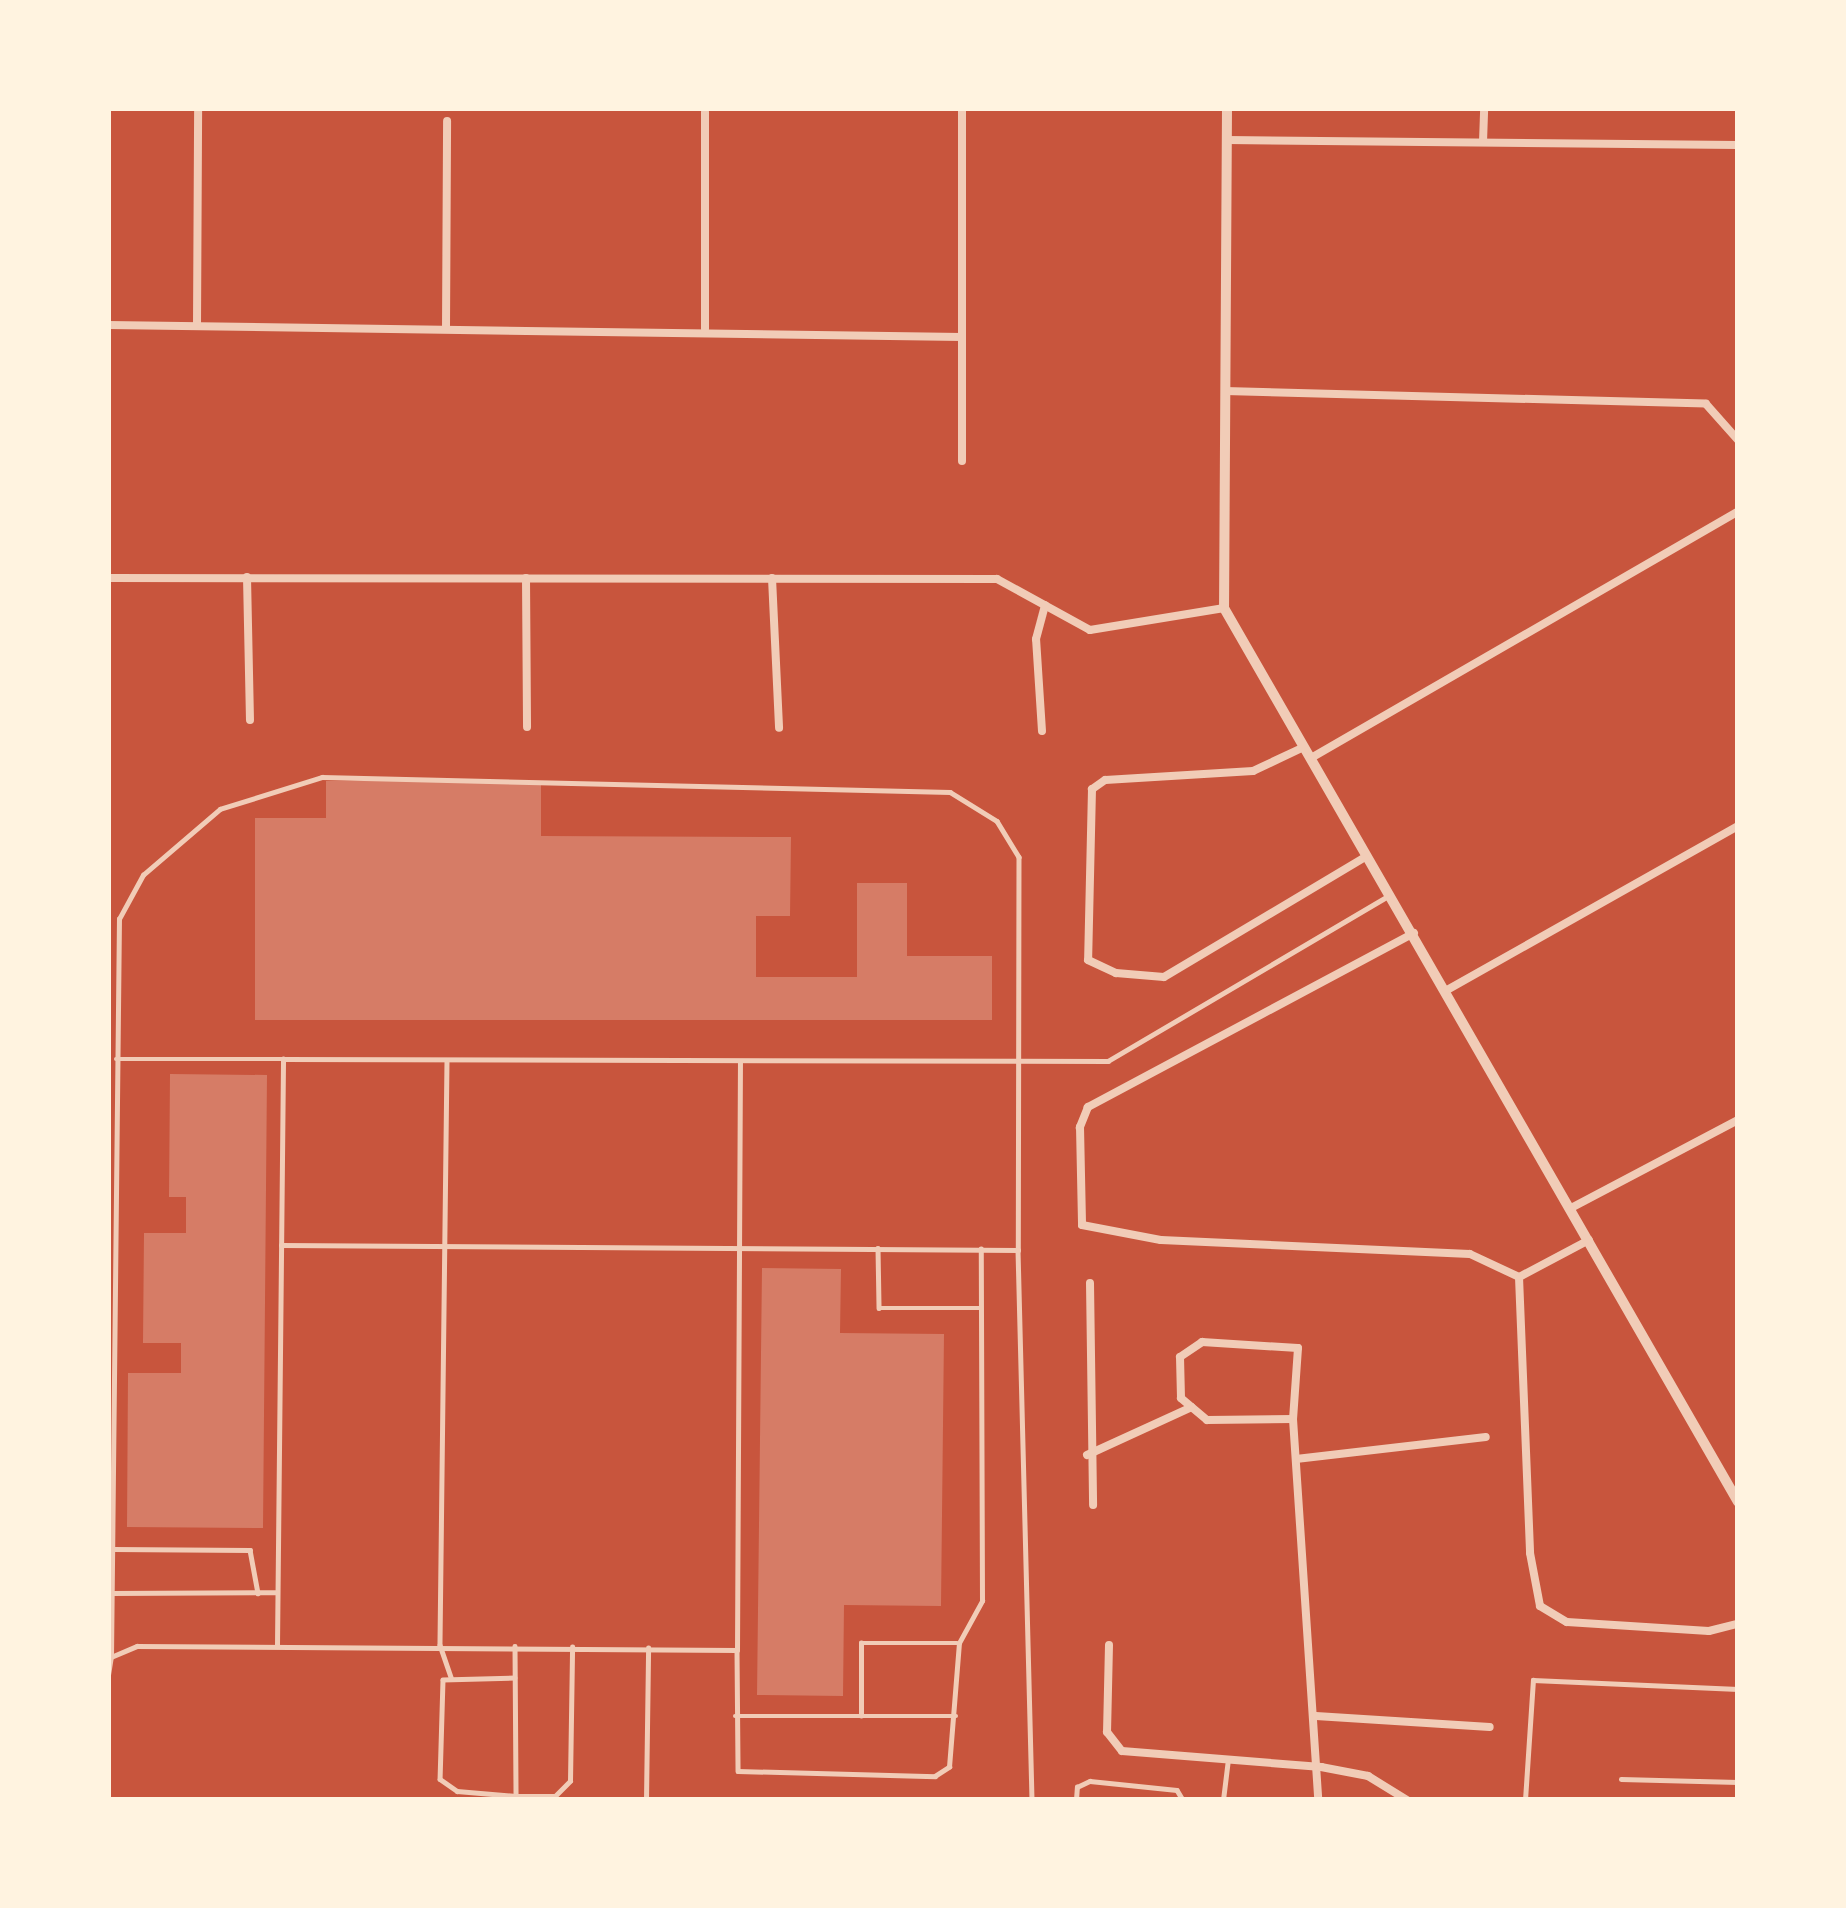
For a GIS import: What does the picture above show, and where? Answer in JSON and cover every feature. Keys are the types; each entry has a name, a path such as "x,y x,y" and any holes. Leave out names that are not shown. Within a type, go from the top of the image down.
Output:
{"street":[{"path":"197,325 198,108"},
{"path":"962,108 962,461"},
{"path":"1227,108 1224,608 1738,1502"},
{"path":"1483,143 1484,108"},
{"path":"705,112 705,329"},
{"path":"446,329 447,122"},
{"path":"1227,140 1738,146"},
{"path":"108,325 705,329 962,338"},
{"path":"1225,391 1706,404 1738,440"},
{"path":"1369,856 1164,976 1116,974 1088,960 1092,789 1105,780 1253,771 1308,752 1738,512"},
{"path":"247,577 250,720"},
{"path":"108,578 998,579 1090,630 1224,608"},
{"path":"526,578 527,727"},
{"path":"772,578 779,728"},
{"path":"1042,731 1036,639 1045,605"},
{"path":"1447,990 1738,826"},
{"path":"1414,933 1088,1107 1080,1127 1082,1225 1161,1240 1470,1254 1520,1277"},
{"path":"1570,1208 1738,1120"},
{"path":"1520,1277 1589,1240"},
{"path":"1520,1277 1530,1553 1540,1606 1567,1622 1709,1631 1738,1624"},
{"path":"1090,1282 1087,1455 1093,1504"},
{"path":"1293,1419 1207,1420 1181,1398 1183,1349 1202,1342 1298,1348 1293,1419 1321,1767 1318,1800"},
{"path":"1087,1455 1192,1407"},
{"path":"1296,1459 1486,1438"},
{"path":"1109,1645 1111,1742 1122,1751 1321,1767 1368,1776 1407,1800"},
{"path":"1316,1716 1490,1727"}],"lane":[{"path":"108,1675 119,919 143,875 220,809 322,777 562,777 652,789 950,792 978,805 1019,857 1018,1250 1032,1800"},
{"path":"116,1059 1020,1066 1108,1061 1391,894"},
{"path":"277,1645 284,1059"},
{"path":"447,1060 440,1645 451,1677"},
{"path":"740,1063 738,1771 749,1775 935,1776 956,1756 958,1643 982,1601 981,1249"},
{"path":"281,1245 1018,1250"},
{"path":"878,1247 879,1308 981,1308"},
{"path":"112,1549 250,1550 258,1593"},
{"path":"111,1593 277,1592"},
{"path":"861,1716 861,1643 958,1643"},
{"path":"111,1657 136,1646 737,1650"},
{"path":"515,1646 516,1796"},
{"path":"515,1678 451,1677 440,1688 440,1779 457,1791 555,1796 570,1781 572,1647"},
{"path":"646,1800 648,1648"},
{"path":"1525,1800 1533,1679 1738,1689"},
{"path":"736,1716 956,1716"},
{"path":"1223,1800 1228,1762"},
{"path":"1621,1779 1738,1782"},
{"path":"1076,1800 1077,1787 1090,1781 1177,1790 1183,1800"}],"building":[{"path":"326,781 541,781 541,836 791,837 790,916 756,916 756,977 857,977 857,883 907,883 907,956 992,956 992,1020 255,1020 255,818 326,818"},
{"path":"170,1074 267,1075 263,1528 127,1527 128,1373 181,1373 181,1343 143,1343 144,1233 186,1233 186,1197 169,1197"},
{"path":"762,1268 841,1269 840,1333 944,1334 941,1606 844,1605 843,1696 757,1695"}]}
